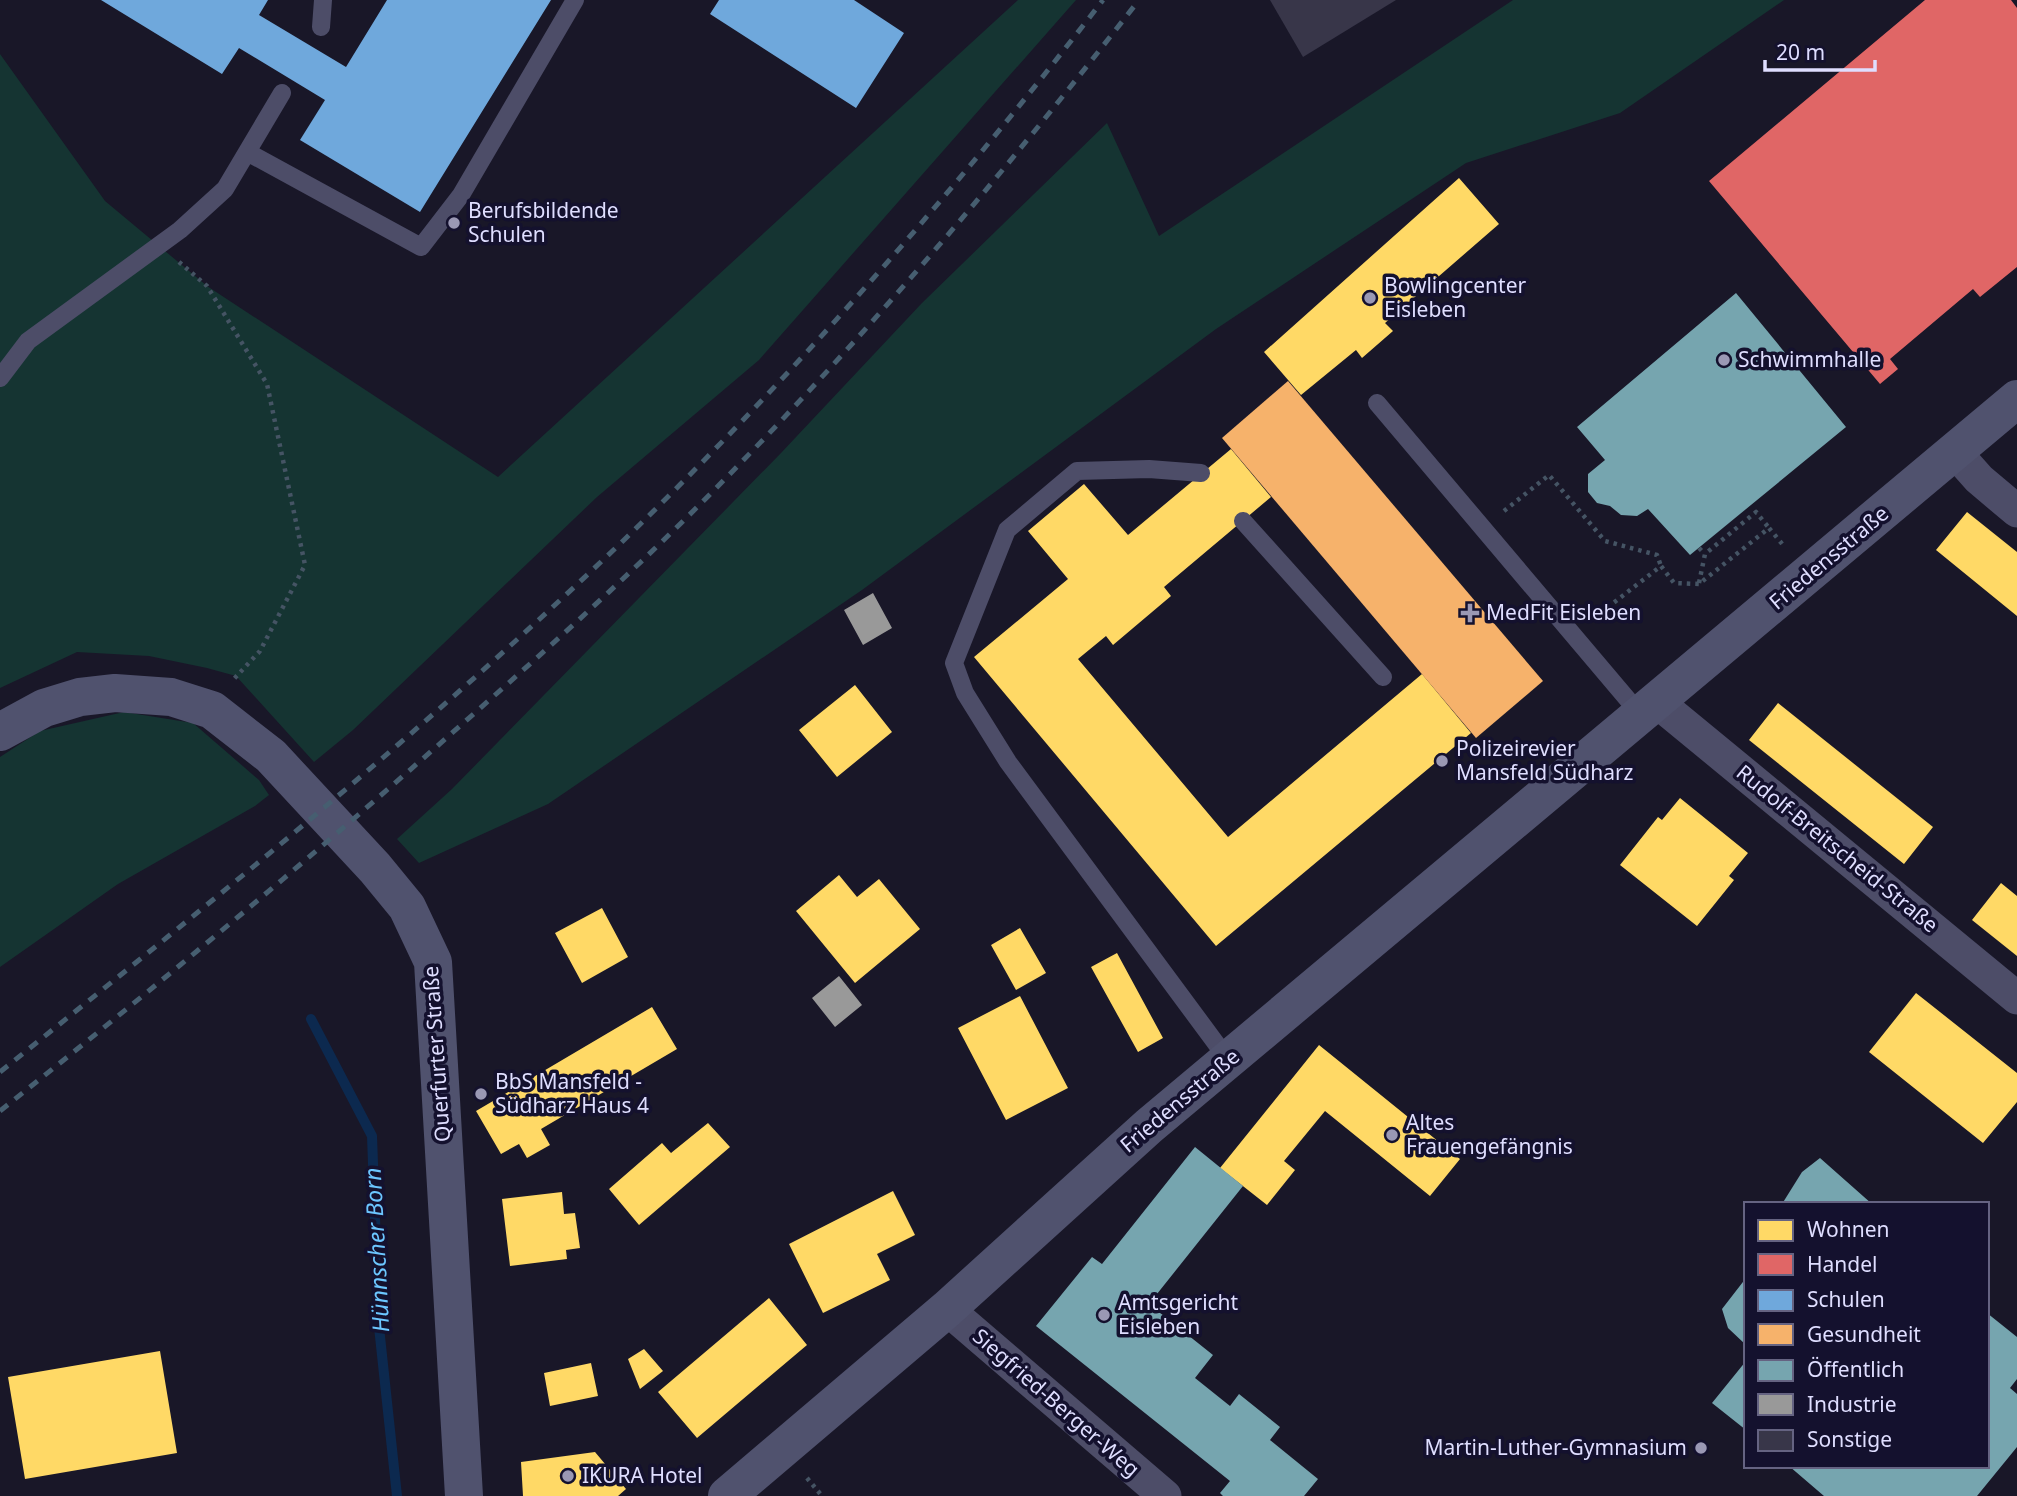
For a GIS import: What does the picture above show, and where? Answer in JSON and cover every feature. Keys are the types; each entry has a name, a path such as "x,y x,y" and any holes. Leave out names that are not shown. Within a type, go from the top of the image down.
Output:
{"main road":[{"name":"Friedensstraße","path":"727,1496 947,1310 1058,1207 1229,1061 2017,399"},
{"name":"Querfurter Straße","path":"0,732 44,708 80,697 115,693 171,696 212,710 271,756 375,868 407,907 432,962 464,1496"}],"street":[{"path":"1955,452 1979,479 2017,511"},
{"name":"Rudolf-Breitscheid-Straße","path":"1648,708 2017,998"},
{"name":"Siegfried-Berger-Weg","path":"947,1310 1165,1496"}],"lane":[{"path":"321,27 323,0"},
{"path":"247,152 421,247 461,195 575,0"},
{"path":"0,378 28,341 160,245 225,189 282,93"},
{"path":"1377,403 1574,634 1648,708"},
{"path":"1201,473 1150,469 1077,471 1007,530 954,663 965,693 1008,762 1229,1061"},
{"path":"1243,521 1383,677"}],"path":[{"path":"160,245 207,286 267,384 305,565 260,651 236,676 212,710"},
{"path":"1483,527 1549,475 1605,541 1657,555 1661,566 1674,583 1699,584 1769,528"},
{"path":"1699,584 1705,555 1756,512 1809,575"},
{"path":"1699,548 1705,555"},
{"path":"1574,634 1661,566"}],"green space":[{"path":"1018,0 1076,0 759,360 597,497 353,730 314,762 236,676 207,668 149,656 77,652 0,688 0,54 105,201 207,286 498,477"},
{"path":"1513,0 1784,0 1620,113 1466,163 1216,329 862,590 548,804 419,863 397,839 452,789 781,453 922,303 1107,123 1159,236"},
{"path":"124,712 193,723 259,780 269,795 255,806 118,884 0,967 0,757 40,731"}],"building: Wohnen":[{"name":"Bowlingcenter Eisleben","path":"1459,178 1499,224 1385,323 1393,331 1362,358 1356,350 1301,395 1264,352"},
{"path":"1231,449 1271,497 1164,587 1171,596 1113,645 1106,636 1078,659 1228,837 1422,674 1471,733 1216,946 974,657 1068,579 1028,531 1084,484 1128,535"},
{"path":"1967,512 2017,552 2017,616 1936,550"},
{"path":"855,685 892,732 837,777 799,730"},
{"path":"1778,703 1933,827 1904,864 1749,740"},
{"path":"1680,798 1748,853 1729,876 1734,880 1697,926 1620,865 1658,817 1662,820"},
{"path":"839,875 857,897 879,879 920,929 855,983 796,911"},
{"path":"2001,883 2017,896 2017,956 1972,920"},
{"path":"602,908 628,957 582,983 555,933"},
{"path":"1020,928 1046,973 1016,990 991,945"},
{"path":"1117,953 1163,1038 1138,1052 1091,967"},
{"path":"1916,993 2017,1073 2017,1102 1983,1143 1869,1052"},
{"path":"1020,996 1068,1088 1006,1120 958,1028"},
{"path":"652,1007 677,1049 541,1129 550,1145 527,1158 519,1144 501,1154 476,1111"},
{"name":"Altes Frauengefängnis","path":"1319,1045 1460,1159 1430,1196 1325,1111 1284,1161 1295,1170 1267,1205 1220,1168"},
{"path":"708,1123 730,1147 639,1225 609,1189 662,1143 671,1153"},
{"path":"893,1191 915,1235 877,1254 890,1280 823,1313 789,1244"},
{"path":"562,1192 564,1214 575,1213 580,1248 566,1250 567,1259 510,1266 502,1199"},
{"path":"769,1298 807,1345 697,1438 658,1392"},
{"path":"644,1349 663,1371 640,1389 628,1359"},
{"path":"160,1351 177,1453 25,1479 8,1377"},
{"path":"591,1363 598,1396 550,1406 544,1373"},
{"name":"IKURA Hotel","path":"595,1452 626,1489 618,1496 523,1496 521,1462"}],"building: Handel":[{"path":"1925,0 2011,0 2017,8 2017,267 1980,297 1973,289 1890,359 1898,369 1880,384 1709,181"}],"building: Schulen":[{"path":"101,0 268,0 259,15 346,67 387,0 551,0 420,212 300,140 325,100 239,48 222,74"},
{"path":"719,0 854,0 904,33 856,108 710,14"}],"building: Gesundheit":[{"path":"1288,381 1543,681 1476,738 1222,438"}],"building: Öffentlich":[{"name":"Schwimmhalle","path":"1736,293 1846,427 1690,555 1648,509 1637,516 1621,515 1610,506 1597,503 1588,492 1588,474 1605,460 1577,427"},
{"name":"Amtsgericht Eisleben","path":"1195,1147 1243,1186 1149,1304 1213,1355 1195,1378 1230,1406 1239,1394 1280,1427 1270,1440 1318,1479 1304,1496 1223,1496 1220,1493 1230,1481 1036,1326 1092,1257 1102,1264"},
{"path":"1820,1158 1870,1202 1783,1202 1802,1172"},
{"path":"1744,1281 1744,1343 1728,1328 1722,1309"},
{"path":"1989,1315 2017,1337 2017,1379 2010,1388 2017,1394 2017,1447 1977,1496 1824,1496 1791,1468 1989,1468"},
{"path":"1744,1363 1744,1428 1712,1403"}],"building: Industrie":[{"path":"873,593 892,628 863,645 844,610"},
{"path":"839,976 862,1005 835,1027 812,998"}],"building: Sonstige":[{"path":"1270,0 1396,0 1303,57"}],"waterway":[{"name":"Hünnscher Born","path":"311,1019 372,1136 379,1327 397,1496"}],"railway":[{"path":"0,1072 318,813 474,678 625,539 752,411 874,278 991,141 1103,0"},
{"path":"0,1111 348,824 661,543 780,422 939,246 1139,0"}],"place":[{"name":"Berufsbildende Schulen","path":"454,223"},
{"name":"Bowlingcenter Eisleben","path":"1370,298"},
{"name":"Schwimmhalle","path":"1724,360"},
{"name":"MedFit Eisleben","path":"1470,613"},
{"name":"Polizeirevier Mansfeld Südharz","path":"1442,761"},
{"name":"BbS Mansfeld - Südharz Haus 4","path":"481,1094"},
{"name":"Altes Frauengefängnis","path":"1392,1135"},
{"name":"Amtsgericht Eisleben","path":"1104,1315"},
{"name":"Martin-Luther-Gymnasium","path":"1701,1448"},
{"name":"IKURA Hotel","path":"568,1476"}]}
